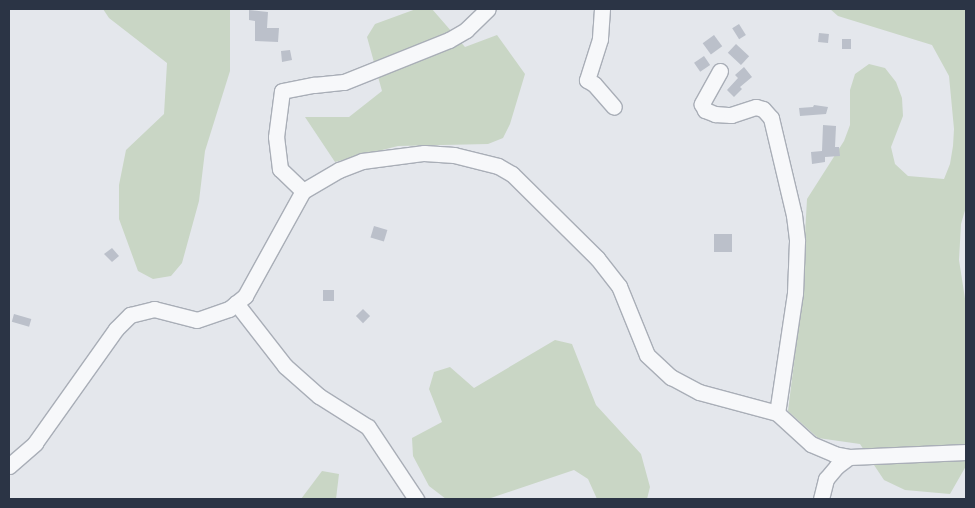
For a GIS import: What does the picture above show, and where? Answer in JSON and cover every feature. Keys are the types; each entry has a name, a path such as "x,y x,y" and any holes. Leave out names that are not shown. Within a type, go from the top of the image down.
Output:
{"street":[{"path":"304,191 280,169 276,137 282,91 314,84 344,82 449,40 466,30 488,9"},
{"path":"602,9 600,39 588,80 594,84 614,107"},
{"path":"720,71 702,104 705,110 715,114 731,115 756,107 763,109 771,118 794,215 797,241 795,292 777,414"},
{"path":"9,466 35,443 116,329 130,315 154,310 197,320 214,316 245,296 304,191 339,170 362,161 424,153 454,155 498,166 512,174 530,190 549,212 597,258 619,286 647,355 671,377 699,392 777,414 811,444 834,454 849,457 966,452"},
{"path":"236,303 285,366 319,396 368,428 416,499"},
{"path":"821,499 826,480 837,466 849,457"}],"green space":[{"path":"103,9 230,9 230,71 205,151 199,201 182,263 171,276 153,279 138,271 119,219 119,185 126,150 164,114 167,63 109,18"},
{"path":"416,9 432,9 465,47 497,35 525,74 510,124 503,138 488,144 398,146 335,162 305,117 349,117 382,91 367,37 375,24"},
{"path":"830,9 966,9 966,207 961,224 959,260 966,305 966,466 950,494 905,490 884,480 860,444 818,438 788,411 801,306 807,199 844,141 850,125 850,90 855,74 869,64 885,68 896,82 902,98 903,116 891,147 895,164 908,176 944,179 950,164 953,146 954,129 949,76 932,45 838,16"},
{"path":"555,340 572,344 596,405 641,454 650,487 647,499 597,499 588,479 574,470 488,499 446,499 429,486 413,456 412,438 442,422 429,389 434,372 450,367 474,388"},
{"path":"322,471 339,474 336,499 301,499"}],"building":[{"path":"249,10 268,12 267,28 279,28 278,42 255,41 255,21 249,20"},
{"path":"739,24 746,35 739,39 732,28"},
{"path":"819,33 829,34 828,43 818,42"},
{"path":"714,35 722,46 711,55 703,43"},
{"path":"842,39 851,39 851,49 842,49"},
{"path":"736,44 749,56 741,65 728,53"},
{"path":"290,50 292,60 282,62 281,51"},
{"path":"704,56 710,65 700,72 694,63"},
{"path":"744,67 752,77 740,87 742,89 734,97 727,90 738,78 735,75"},
{"path":"814,105 828,107 826,114 800,116 799,108 813,107"},
{"path":"823,125 836,126 835,147 839,147 840,156 825,157 825,162 812,164 811,152 822,151"},
{"path":"374,226 387,230 384,242 370,237"},
{"path":"714,234 732,234 732,252 714,252"},
{"path":"112,248 119,256 112,262 104,254"},
{"path":"323,290 334,290 334,301 323,301"},
{"path":"363,309 370,316 363,323 356,316"},
{"path":"14,314 31,319 29,327 12,322"}]}
